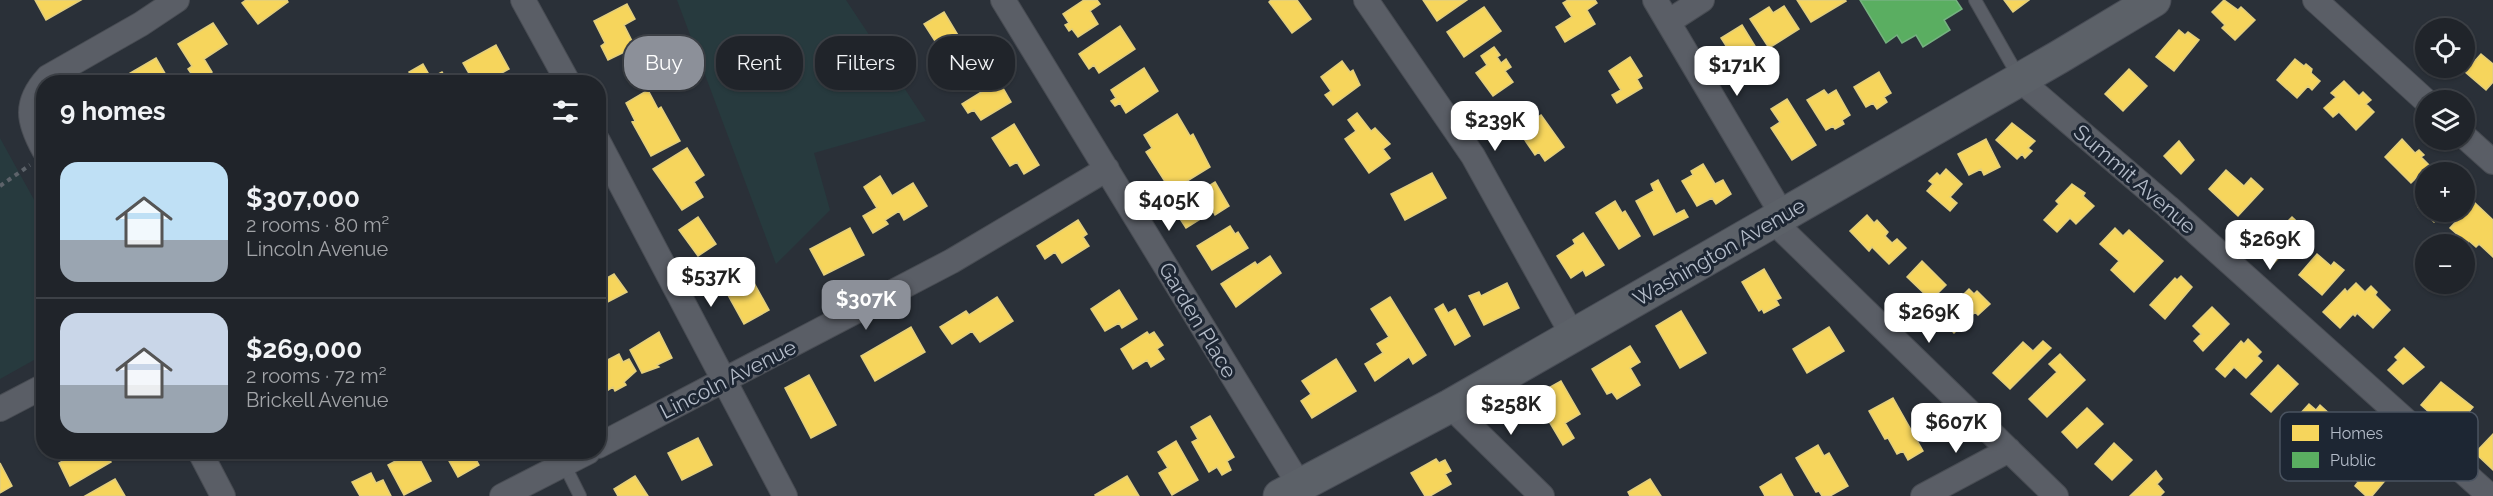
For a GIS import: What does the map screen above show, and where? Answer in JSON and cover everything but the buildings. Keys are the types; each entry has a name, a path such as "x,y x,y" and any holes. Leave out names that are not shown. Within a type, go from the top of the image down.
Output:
{"main road":[{"name":"Washington Avenue","path":"1290,491 1450,406 2020,80 2154,0"}],"street":[{"path":"52,75 141,24 177,0"},
{"path":"524,0 563,75"},
{"name":"Garden Place","path":"1003,0 1107,169 1290,491"},
{"path":"1366,0 1473,156 1573,336"},
{"path":"1655,0 1778,219 2056,496"},
{"path":"1668,22 1702,0"},
{"path":"2315,0 2415,91"},
{"name":"Summit Avenue","path":"2020,80 2168,207 2396,412"},
{"path":"36,95 30,115 36,142"},
{"path":"2475,146 2493,162"},
{"path":"606,156 784,496"},
{"name":"Lincoln Avenue","path":"606,442 952,261 1107,169"},
{"path":"0,409 36,390"},
{"path":"1450,406 1542,496"},
{"path":"1923,496 2009,450"},
{"path":"204,459 223,496"},
{"path":"502,496 574,459"},
{"name":"Summit Avenue","path":"2473,481 2490,496"}],"lane":[{"path":"1975,0 2020,80"},
{"path":"564,464 580,496"}],"path":[{"path":"0,186 36,158"}],"green space":[{"path":"677,0 846,0 870,36 815,36 815,90 906,90 926,121 814,153 830,210 776,264 704,72 704,36 690,36"},
{"path":"0,138 36,203 36,359 0,379"}]}
